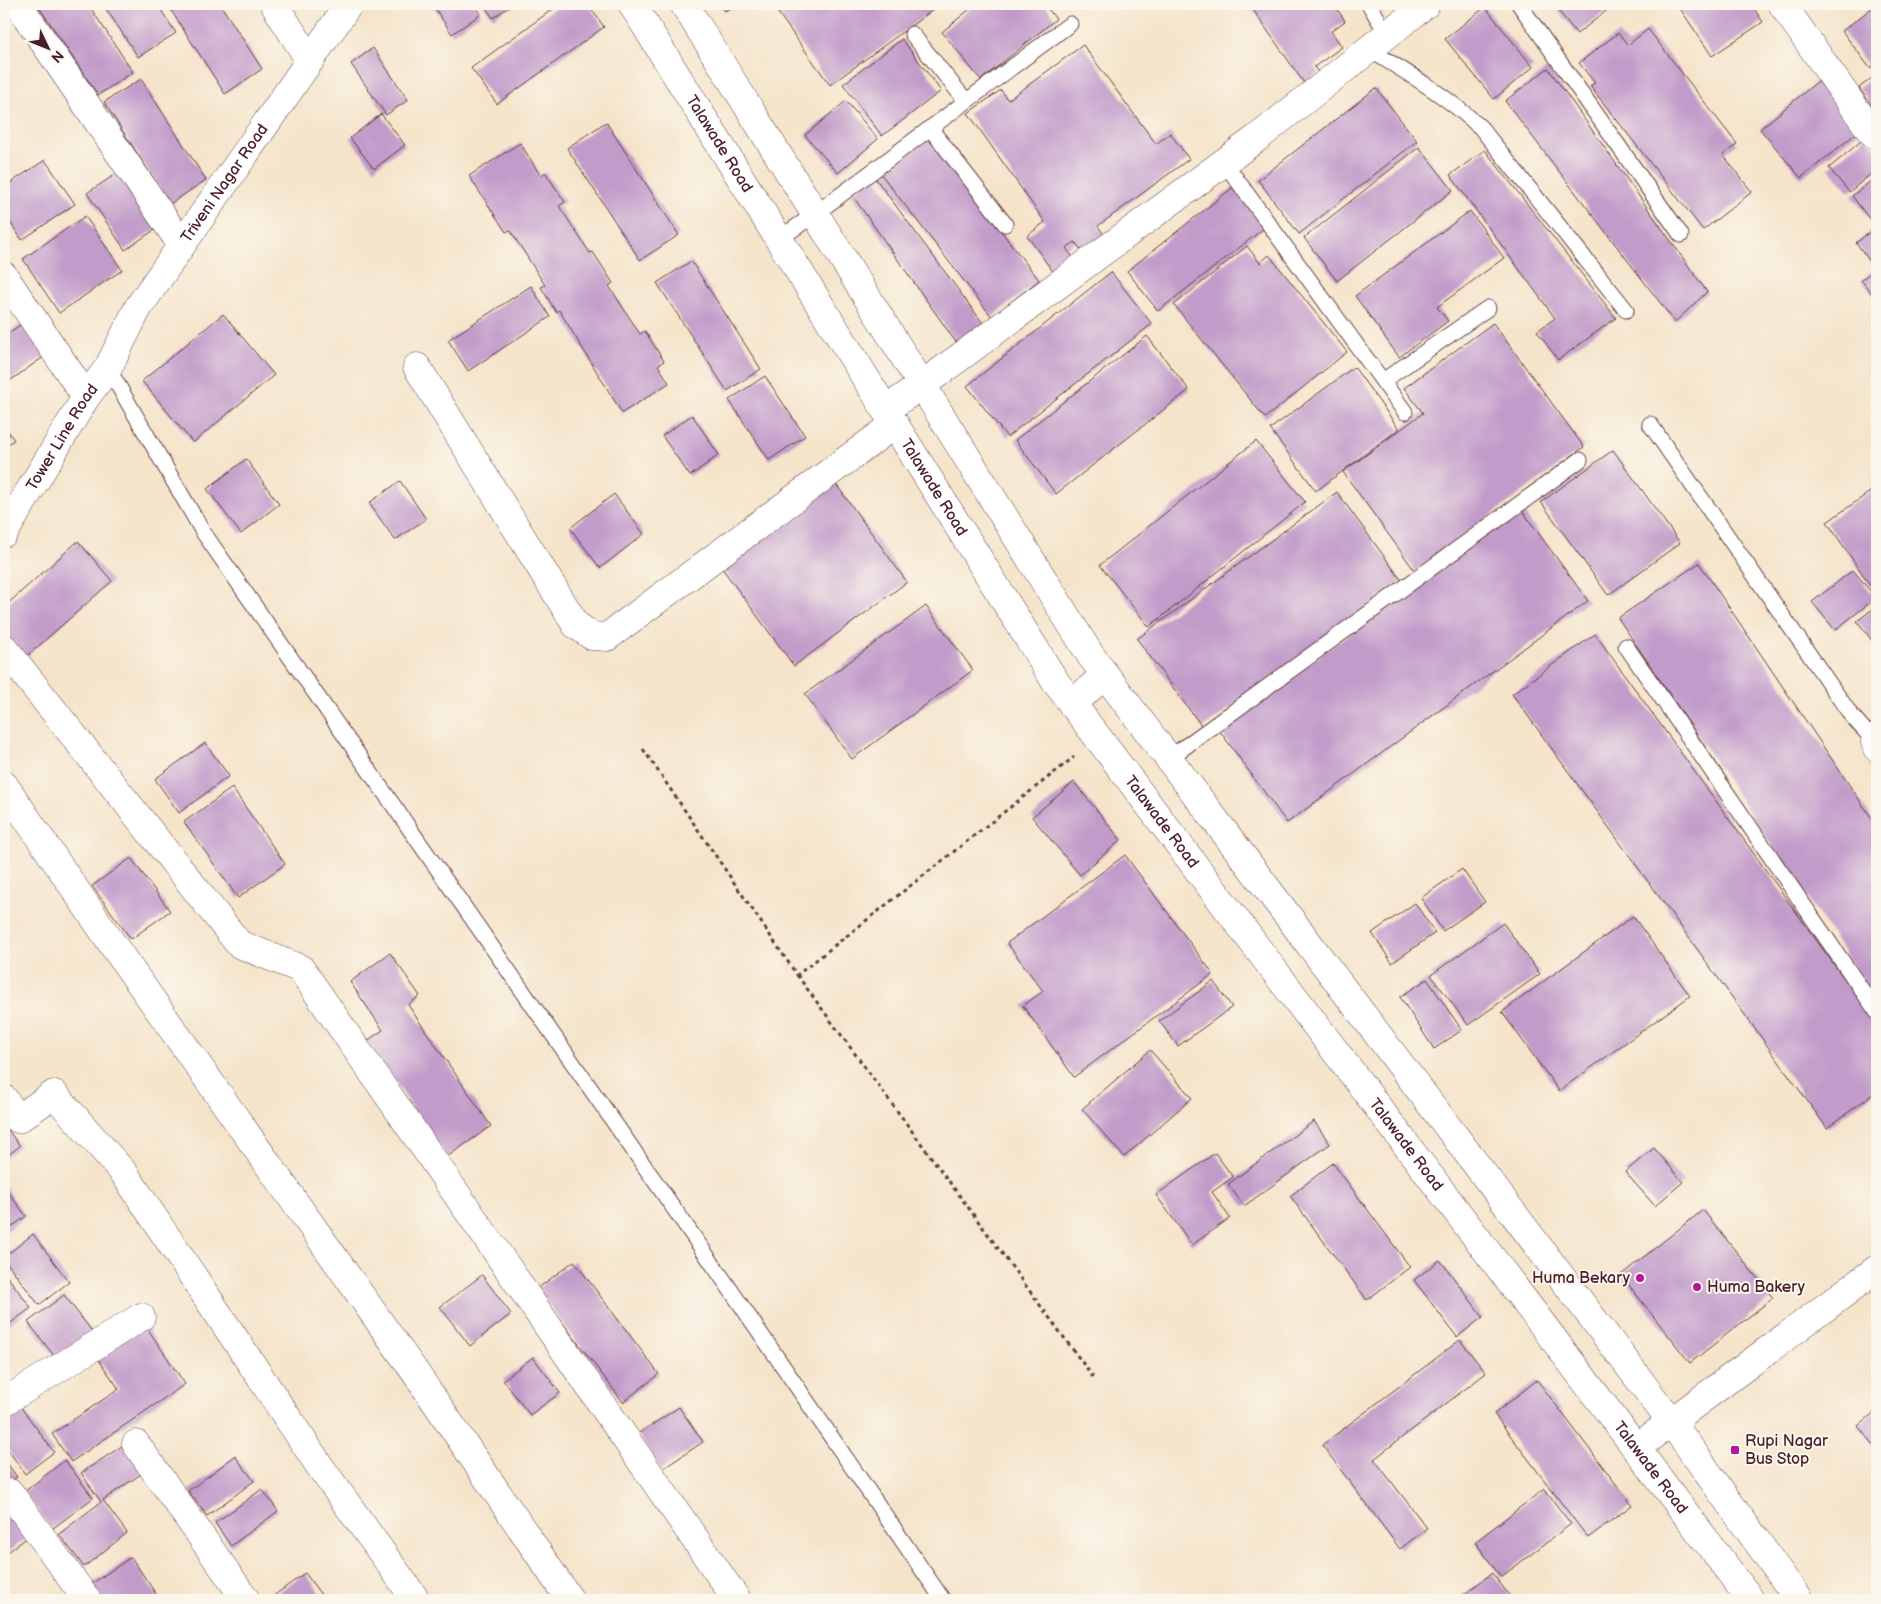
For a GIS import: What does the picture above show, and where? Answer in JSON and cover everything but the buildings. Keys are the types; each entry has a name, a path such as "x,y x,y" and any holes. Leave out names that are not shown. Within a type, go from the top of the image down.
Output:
{"street":[{"path":"18,4 181,244"},
{"path":"274,4 310,61"},
{"name":"Triveni Nagar Road","path":"108,368 138,308 349,4"},
{"name":"Talawade Road","path":"632,4 1050,673 1751,1600"},
{"path":"684,4 1091,656 1672,1423 1799,1600"},
{"path":"417,367 576,625 592,636 607,637 890,417 922,385 1257,138 1426,4"},
{"path":"1782,4 1870,130 1877,136"},
{"path":"4,276 86,397"},
{"name":"Tower Line Road","path":"6,526 86,397 108,368"},
{"path":"4,648 239,944 301,969 737,1600"},
{"path":"1072,704 1106,675"},
{"path":"4,784 121,956 415,1372 570,1600"},
{"path":"4,1099 18,1119 54,1094 124,1173 321,1468 416,1600"},
{"path":"1636,1448 1877,1269"},
{"path":"4,1402 141,1317"},
{"path":"136,1444 246,1600"},
{"path":"10,1493 87,1600"}],"lane":[{"path":"1369,4 1378,42 1461,109 1481,128 1626,310"},
{"path":"1519,4 1681,235"},
{"path":"779,239 816,214 1070,24"},
{"path":"912,34 966,101"},
{"path":"930,128 1005,224"},
{"path":"1224,162 1405,412"},
{"path":"1382,381 1488,308"},
{"path":"108,368 204,532 724,1280 943,1600"},
{"path":"1650,424 1851,715 1877,742"},
{"path":"1168,759 1580,460"},
{"path":"1626,646 1877,1012"}],"path":[{"path":"797,975 1098,738"},
{"path":"644,749 797,975 1093,1376"}],"place":[{"name":"Huma Bekary","path":"1640,1278"},
{"name":"Huma Bakery","path":"1697,1287"},
{"name":"Rupi Nagar Bus Stop","path":"1735,1450"}]}
